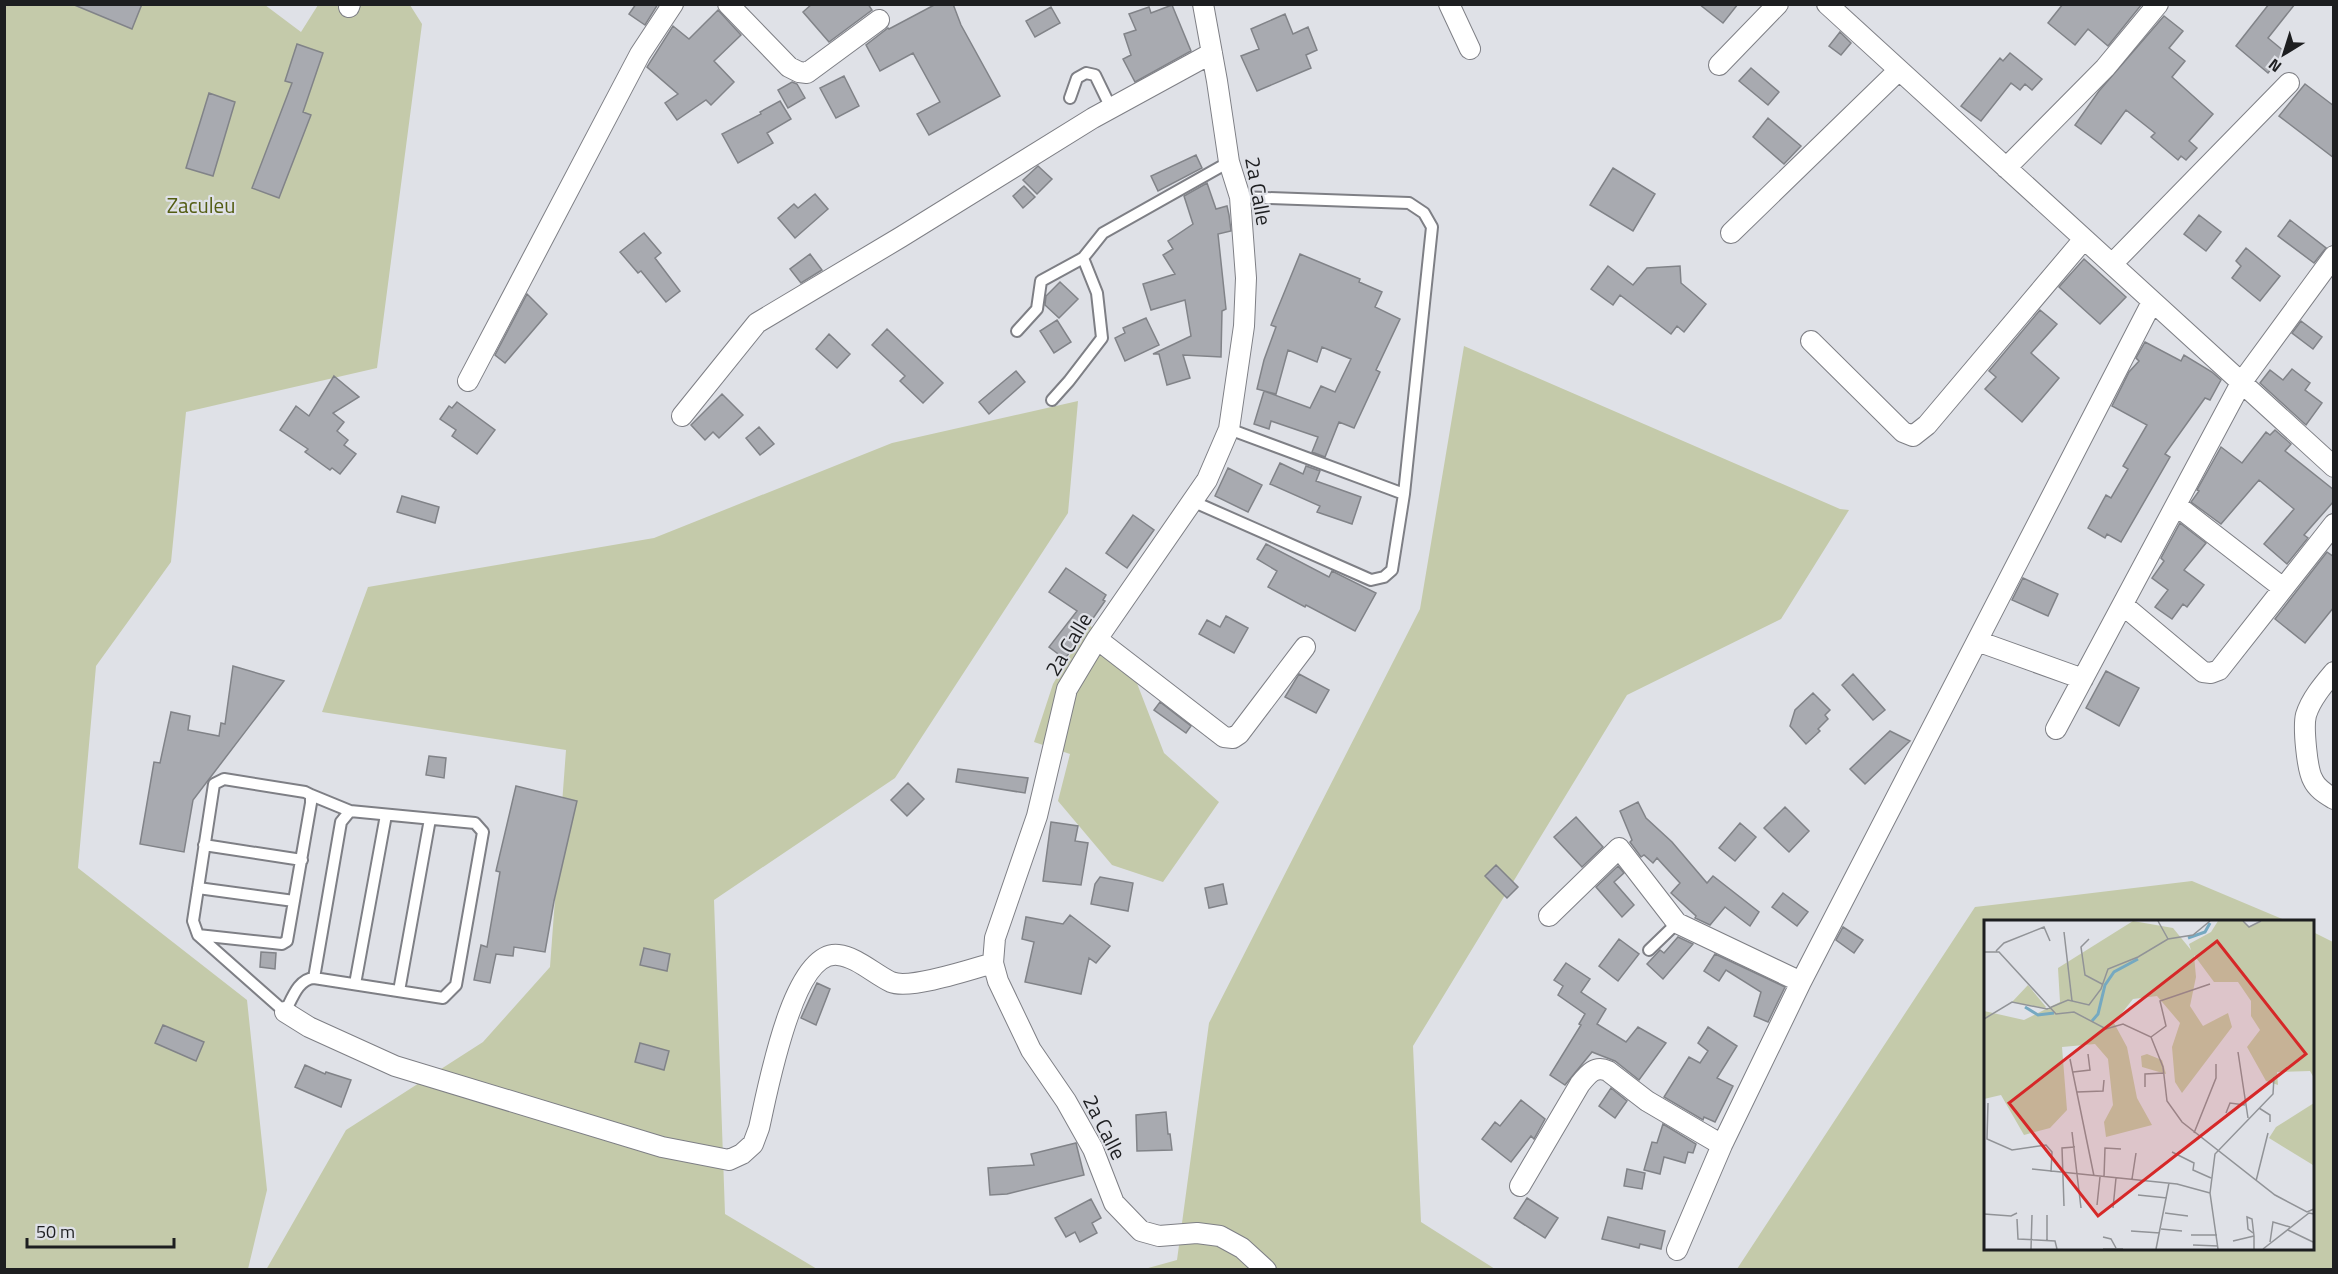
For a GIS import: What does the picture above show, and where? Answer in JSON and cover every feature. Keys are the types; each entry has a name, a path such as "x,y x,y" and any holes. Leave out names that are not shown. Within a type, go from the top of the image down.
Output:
{"street":[{"path":"468,381 640,54 673,4"},
{"path":"728,4 789,67 807,73 879,20"},
{"name":"2a Calle","path":"1203,4 1229,162 1240,197 1246,278 1244,326 1228,429 1207,480 1097,639 1067,689 1037,816 995,938 993,963 998,981 1031,1050 1066,1101 1093,1149 1113,1203 1141,1231 1160,1236 1197,1233 1220,1236 1242,1248 1266,1269"},
{"path":"1449,4 1470,49"},
{"path":"1719,65 1778,4"},
{"path":"1827,4 2334,468"},
{"path":"2006,168 2105,68 2158,4"},
{"path":"682,416 757,323 1111,108 1212,53"},
{"path":"1731,233 1899,70"},
{"path":"2112,264 2289,83"},
{"path":"1811,341 1903,432 1913,436 1927,425 2084,239"},
{"path":"2056,729 2241,382 2334,256"},
{"path":"1677,1250 1722,1145 1801,982 2152,302"},
{"path":"2176,505 2283,588"},
{"path":"2123,605 2202,672 2211,673 2219,670 2334,524"},
{"path":"1097,639 1224,737 1233,738 1239,734 1305,647"},
{"path":"1977,641 2083,679"},
{"path":"2334,672 2317,693 2305,718 2309,769 2313,780 2322,792 2334,799"},
{"path":"1549,916 1619,848 1677,923 1801,982"},
{"path":"285,1012 309,1027 395,1066 662,1146 729,1160 742,1154 753,1144 759,1128 783,1026 808,970 824,958 838,955 859,963 893,983 911,983 993,963"},
{"path":"1520,1186 1580,1084 1595,1069 1602,1068 1608,1071 1647,1101 1722,1145"}],"lane":[{"path":"1070,98 1077,78 1086,73 1095,75 1111,108"},
{"path":"1017,330 1037,309 1041,281 1083,258 1103,233 1229,162"},
{"path":"1192,501 1371,580 1384,578 1392,570 1404,494 1432,227 1424,213 1409,203 1240,197"},
{"path":"1052,400 1102,338 1097,293 1083,258"},
{"path":"1228,429 1404,494"},
{"path":"224,779 305,792 311,795 350,812 475,823 483,832 456,986 443,998 307,978 300,984 285,1012 198,934 193,921 214,784 224,779"},
{"path":"198,934 282,944 287,941 311,795"},
{"path":"314,978 341,822 350,812"},
{"path":"355,984 386,815"},
{"path":"399,991 430,819"},
{"path":"204,845 302,860"},
{"path":"198,888 294,902"},
{"path":"1649,950 1677,923"}],"green space":[{"name":"Zaculeu","path":"5,5 265,5 301,32 318,5 410,5 422,24 377,368 186,412 171,562 96,666 78,868 247,1000 267,1190 248,1269 5,1270"},
{"path":"1464,346 1840,509 1849,510 1781,619 1627,695 1413,1046 1421,1222 1495,1269 1141,1270 1177,1260 1209,1023 1420,609"},
{"path":"1078,401 1068,513 895,778 714,900 725,1214 817,1269 266,1270 346,1130 483,1042 550,967 566,750 322,712 368,587 654,538 892,443"},
{"path":"1088,624 1126,655 1164,753 1219,802 1163,882 1112,865 1058,801 1070,754 1034,742 1053,684"},
{"path":"2192,881 2285,920 1984,920 1984,1250 2314,1250 2314,932 2333,942 2333,1269 1737,1269 1975,907"}],"building":[{"path":"72,4 142,4 132,29"},
{"path":"636,4 658,4 645,25 629,14"},
{"path":"812,4 868,4 872,10 829,42 803,12"},
{"path":"936,4 953,4 961,25 1000,96 929,135 917,114 940,102 913,53 880,71 866,45 888,28"},
{"path":"1699,4 1738,4 1723,23"},
{"path":"2063,4 2142,4 2108,46 2088,29 2075,45 2048,23"},
{"path":"2269,4 2295,4 2268,38 2285,52 2268,73 2236,46"},
{"path":"1172,5 1191,51 1135,82 1123,59 1131,55 1124,34 1136,30 1129,14 1149,7 1151,13"},
{"path":"1051,7 1060,23 1035,37 1026,21"},
{"path":"718,10 741,35 714,61 734,82 711,105 706,100 677,120 665,103 678,94 647,67 673,26 689,39"},
{"path":"1285,14 1293,34 1308,27 1317,50 1306,55 1311,68 1257,91 1241,56 1259,49 1251,29"},
{"path":"2164,16 2183,31 2169,48 2185,61 2172,77 2213,114 2189,141 2197,148 2186,160 2181,156 2178,160 2151,137 2155,133 2126,110 2101,144 2075,125 2099,91"},
{"path":"1840,32 1851,43 1841,55 1829,46"},
{"path":"297,44 323,53 303,112 311,115 279,198 252,188 292,83 285,81"},
{"path":"2010,53 2042,79 2032,90 2025,84 2020,90 2011,83 1981,121 1961,106 2000,58 2003,61"},
{"path":"1751,68 1779,92 1768,105 1739,81"},
{"path":"844,76 859,106 836,118 820,88"},
{"path":"792,82 797,84 805,98 788,108 778,90"},
{"path":"2305,84 2334,106 2334,158 2279,116"},
{"path":"209,93 235,102 213,176 186,168"},
{"path":"780,101 791,119 767,133 773,143 738,163 722,134 761,114 760,112"},
{"path":"1768,118 1801,146 1784,164 1753,137"},
{"path":"1196,155 1202,168 1158,191 1151,176"},
{"path":"1038,166 1052,179 1037,194 1023,180"},
{"path":"1613,168 1655,194 1633,231 1590,205"},
{"path":"1207,183 1216,209 1227,206 1231,231 1218,234 1226,309 1222,311 1221,357 1183,355 1190,378 1167,385 1159,354 1153,354 1191,336 1185,300 1151,310 1143,284 1175,274 1163,255 1173,249 1168,241 1193,224 1184,196"},
{"path":"1024,186 1035,197 1023,208 1013,196"},
{"path":"815,194 828,209 795,238 778,218 794,204 798,208"},
{"path":"2199,215 2221,232 2206,251 2184,234"},
{"path":"2290,220 2326,248 2314,263 2278,236"},
{"path":"644,233 661,253 655,258 680,291 666,302 641,271 638,273 620,252"},
{"path":"2246,248 2280,276 2260,301 2232,278 2241,266 2236,261"},
{"path":"810,254 822,270 801,283 790,269"},
{"path":"1300,254 1360,279 1359,282 1382,292 1375,307 1400,319 1376,370 1380,372 1354,428 1339,422 1325,457 1312,452 1318,437 1271,421 1269,429 1254,424 1264,391 1310,408 1321,386 1335,392 1351,359 1322,347 1317,362 1288,350 1276,394 1257,389 1264,360 1276,327 1271,325"},
{"path":"2084,259 2126,297 2100,324 2059,287"},
{"path":"1608,266 1633,285 1647,268 1680,266 1681,283 1706,304 1684,332 1677,326 1671,334 1620,295 1613,305 1591,289"},
{"path":"1060,282 1078,299 1059,318 1045,305 1046,296"},
{"path":"527,294 547,314 505,363 495,355"},
{"path":"2040,310 2057,324 2031,353 2059,378 2022,422 1985,389 1996,377 1989,371"},
{"path":"1146,318 1159,345 1125,361 1115,338 1125,333 1123,328"},
{"path":"1057,320 1071,342 1054,353 1040,331"},
{"path":"2301,321 2322,337 2313,349 2292,333"},
{"path":"887,329 943,383 923,403 900,381 905,376 872,345"},
{"path":"829,334 850,354 837,368 816,349"},
{"path":"2145,342 2181,361 2184,355 2221,380 2210,400 2205,398 2165,454 2170,457 2121,542 2107,534 2105,538 2088,528 2106,495 2111,498 2128,469 2123,466 2147,425 2112,406 2129,372 2139,361 2136,358"},
{"path":"2292,369 2310,383 2305,390 2322,403 2306,425 2260,383 2270,370 2283,380"},
{"path":"1016,371 1025,382 989,414 979,402"},
{"path":"334,376 359,397 333,413 344,422 337,431 348,440 344,445 356,454 340,474 332,468 330,470 305,452 308,449 280,430 296,406 309,416"},
{"path":"722,394 743,415 719,438 713,432 705,440 691,425"},
{"path":"457,402 495,430 477,454 452,436 456,430 440,419 449,406 452,408"},
{"path":"759,427 774,444 760,455 746,438"},
{"path":"2275,430 2291,444 2285,451 2334,490 2334,501 2304,535 2308,538 2287,564 2264,544 2294,509 2259,480 2221,524 2191,502 2221,447 2242,463 2266,432 2270,435"},
{"path":"1280,463 1303,474 1306,466 1320,471 1316,481 1361,497 1352,524 1317,512 1320,506 1270,484"},
{"path":"1228,468 1262,485 1248,512 1215,496"},
{"path":"402,496 439,507 435,523 397,512"},
{"path":"1133,515 1154,530 1127,568 1106,553"},
{"path":"2180,523 2206,543 2184,570 2204,585 2187,607 2183,604 2172,619 2155,607 2168,590 2152,578 2164,561 2161,558"},
{"path":"1266,544 1329,577 1332,571 1376,593 1355,631 1268,587 1277,571 1257,559"},
{"path":"2327,552 2334,557 2334,607 2305,643 2275,619"},
{"path":"1066,568 1106,595 1103,600 1105,601 1065,659 1049,647 1077,611 1049,592"},
{"path":"2023,578 2058,594 2048,616 2012,600"},
{"path":"1226,616 1248,628 1234,653 1199,634 1207,620 1220,627"},
{"path":"233,666 284,681 193,800 184,852 140,844 154,762 160,763 171,712 190,716 188,730 219,736 221,723 225,724"},
{"path":"2106,671 2139,688 2119,726 2086,708"},
{"path":"1299,674 1329,690 1316,713 1285,697"},
{"path":"1853,674 1885,710 1873,720 1842,685"},
{"path":"1813,693 1830,710 1825,715 1828,719 1818,729 1820,731 1806,744 1790,726 1795,710"},
{"path":"1160,702 1191,726 1186,733 1154,710"},
{"path":"1890,731 1910,741 1865,784 1850,769"},
{"path":"429,756 446,758 444,778 426,775"},
{"path":"958,769 1028,778 1025,793 956,782"},
{"path":"908,783 924,799 907,816 891,800"},
{"path":"516,786 577,801 545,952 514,947 513,956 496,954 490,983 474,980 481,945 487,947 500,872 496,871"},
{"path":"1638,802 1646,818 1672,842 1707,883 1713,876 1759,912 1750,926 1725,907 1710,925 1695,918 1696,916 1671,893 1680,883 1657,858 1653,863 1644,855 1641,857 1630,842 1632,840 1620,811"},
{"path":"1785,807 1809,831 1789,852 1764,828"},
{"path":"1576,817 1603,847 1582,867 1554,837"},
{"path":"1051,822 1078,826 1075,841 1088,843 1081,885 1043,881"},
{"path":"1740,823 1756,837 1735,861 1719,848"},
{"path":"1496,865 1518,887 1507,898 1485,876"},
{"path":"1618,866 1624,873 1614,882 1634,905 1622,917 1596,887"},
{"path":"1100,877 1133,883 1128,911 1091,904 1095,884"},
{"path":"1223,884 1227,904 1209,908 1205,888"},
{"path":"1783,893 1808,912 1797,926 1772,907"},
{"path":"1070,915 1110,946 1096,963 1089,958 1081,994 1025,982 1034,942 1022,939 1026,917 1063,924"},
{"path":"1843,927 1863,940 1854,953 1836,940"},
{"path":"1678,937 1693,944 1663,979 1647,964 1660,950 1664,953"},
{"path":"1619,939 1639,954 1618,981 1599,966"},
{"path":"644,948 670,954 667,971 640,965"},
{"path":"261,952 276,953 275,969 260,967"},
{"path":"1715,954 1785,987 1768,1022 1754,1016 1761,992 1726,970 1719,981 1704,971"},
{"path":"1566,963 1590,979 1581,992 1606,1009 1597,1024 1626,1042 1638,1027 1666,1043 1639,1080 1615,1061 1592,1052 1565,1085 1550,1075 1581,1025 1579,1024 1585,1014 1558,995 1563,986 1554,980"},
{"path":"817,983 830,989 816,1025 801,1018"},
{"path":"163,1025 204,1042 196,1061 155,1043"},
{"path":"1708,1027 1737,1046 1717,1078 1733,1086 1715,1122 1704,1117 1703,1120 1664,1097 1689,1057 1700,1063 1708,1051 1698,1043"},
{"path":"640,1043 669,1051 664,1070 635,1062"},
{"path":"305,1065 325,1074 326,1072 351,1080 341,1107 295,1087"},
{"path":"1611,1088 1627,1101 1615,1118 1599,1106"},
{"path":"1521,1100 1545,1119 1534,1139 1531,1136 1511,1162 1482,1139 1495,1122 1500,1126"},
{"path":"1166,1112 1172,1150 1137,1151 1136,1115"},
{"path":"1663,1124 1696,1144 1693,1153 1688,1152 1685,1163 1664,1157 1660,1174 1644,1170 1652,1142 1657,1143"},
{"path":"1076,1143 1084,1175 1007,1194 990,1195 988,1168 1034,1165 1031,1154"},
{"path":"1627,1169 1645,1173 1642,1189 1624,1186"},
{"path":"1527,1198 1558,1218 1545,1238 1514,1218"},
{"path":"1091,1199 1101,1218 1092,1223 1097,1233 1080,1242 1075,1232 1066,1237 1055,1218"},
{"path":"1608,1217 1665,1231 1661,1249 1640,1244 1639,1248 1602,1239"}]}
